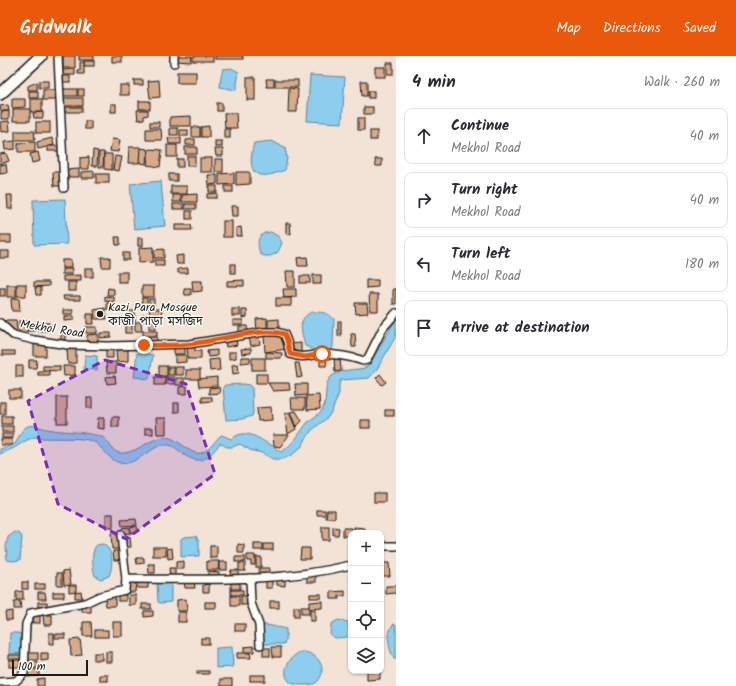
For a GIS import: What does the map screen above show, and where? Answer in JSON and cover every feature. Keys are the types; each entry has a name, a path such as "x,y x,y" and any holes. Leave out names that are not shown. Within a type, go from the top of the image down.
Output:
{"highway":[{"path":"0,84 31,56"},
{"path":"0,94 41,56"}],"street":[{"path":"58,56 64,188"},
{"name":"Mekhol Road","path":"0,323 13,335 68,346 189,344 264,332 277,332 284,334 290,354 299,357 322,354 358,358 363,361 367,360 383,328 396,313"},
{"path":"0,682 16,681 24,673 26,624 31,613 85,603 100,596 125,590 126,579 121,535"},
{"path":"384,546 396,546"},
{"path":"126,579 235,579 326,571 348,566"},
{"path":"250,578 251,603 258,625 260,645"}],"highlighted area":[{"path":"105,360 186,384 215,474 126,539 58,504 28,401"}],"water":[{"path":"231,68 239,72 236,90 220,87 223,69"},
{"path":"310,75 345,77 342,123 307,121"},
{"path":"272,141 285,148 287,158 285,170 275,174 266,175 255,173 251,162 254,143"},
{"path":"161,181 165,226 134,229 130,184"},
{"path":"65,199 67,244 34,245 33,200"},
{"path":"271,232 279,237 282,243 278,252 265,256 260,254 258,242 260,236"},
{"path":"312,312 321,312 334,319 332,349 321,351 305,346 301,326 304,318"},
{"path":"396,320 396,336 377,369 369,378 341,380 339,384 339,393 328,417 311,431 301,447 292,455 283,459 273,459 262,453 250,450 240,444 227,447 220,443 209,456 200,460 189,458 172,446 164,445 159,446 131,462 120,463 112,459 92,441 34,437 0,454 0,449 15,444 23,430 31,425 52,430 85,433 99,436 104,438 116,452 119,453 129,452 159,438 166,437 173,439 190,451 202,453 210,448 222,435 231,439 237,435 243,434 254,436 275,447 281,452 293,442 308,422 322,410 329,379 340,372 365,368 374,357"},
{"path":"137,353 153,355 149,379 134,377"},
{"path":"85,355 97,356 97,370 84,369"},
{"path":"225,385 249,385 252,388 252,416 242,419 226,420 223,387"},
{"path":"15,532 20,534 22,537 20,560 7,560 6,547 8,537"},
{"path":"196,536 199,541 199,556 181,557 181,539 184,537"},
{"path":"103,544 107,547 111,554 112,563 109,576 101,579 95,576 93,551 97,545"},
{"path":"157,582 171,582 171,602 158,602"},
{"path":"338,620 348,622 348,636 336,638 330,635 331,624"},
{"path":"393,624 396,625 396,659 394,659 389,646 389,633"},
{"path":"262,625 286,629 286,639 284,644 264,644 261,640"},
{"path":"10,633 18,633 22,635 21,653 9,653"},
{"path":"232,647 233,667 216,668 216,648"},
{"path":"301,652 306,652 314,656 320,662 322,667 321,677 313,684 294,684 289,681 287,677 286,668 290,660"}],"building":[{"path":"63,56 75,56 75,68 63,68"},
{"path":"79,56 94,56 94,60 79,60"},
{"path":"112,56 122,56 122,62 112,62"},
{"path":"175,56 192,56 191,62 175,61"},
{"path":"193,56 213,56 213,61 193,61"},
{"path":"215,56 243,56 243,59 215,59"},
{"path":"84,61 94,61 94,66 84,66"},
{"path":"80,62 84,62 84,74 78,74 78,71 80,71"},
{"path":"387,63 393,63 393,74 387,74"},
{"path":"375,67 385,67 385,77 375,77"},
{"path":"75,69 75,75 63,75 63,70"},
{"path":"177,72 196,72 196,83 177,83"},
{"path":"60,76 70,76 70,82 60,82"},
{"path":"247,77 255,77 255,100 247,100"},
{"path":"266,79 274,79 274,87 267,87"},
{"path":"134,80 143,80 143,85 134,85"},
{"path":"159,80 160,97 150,98 148,81"},
{"path":"275,80 298,80 298,87 275,87"},
{"path":"39,81 48,81 48,88 39,88"},
{"path":"361,81 367,81 367,96 362,96"},
{"path":"37,82 37,90 28,90 28,86"},
{"path":"120,85 129,85 129,95 120,95"},
{"path":"289,88 298,89 297,112 288,112"},
{"path":"62,89 77,89 77,96 62,96"},
{"path":"78,89 84,89 84,96 78,96"},
{"path":"43,90 57,90 57,100 43,100"},
{"path":"29,91 38,91 38,98 29,98"},
{"path":"368,91 374,91 374,98 368,98"},
{"path":"63,98 83,98 83,106 64,106"},
{"path":"12,99 25,99 25,107 12,108"},
{"path":"31,99 42,99 42,112 31,112"},
{"path":"139,101 150,101 150,109 139,109"},
{"path":"217,103 222,103 222,111 217,111"},
{"path":"111,104 116,104 116,112 111,112"},
{"path":"8,105 9,111 1,111 0,106"},
{"path":"63,107 82,107 82,112 63,112"},
{"path":"364,107 373,107 373,114 364,114"},
{"path":"13,109 30,109 30,121 13,121"},
{"path":"137,110 148,110 148,115 144,116 144,119 138,120"},
{"path":"9,111 9,119 1,119 1,112"},
{"path":"43,112 43,118 34,118 33,113"},
{"path":"224,113 236,113 237,128 225,128"},
{"path":"191,116 191,126 170,126 170,117"},
{"path":"358,118 364,118 364,130 358,130"},
{"path":"9,121 10,131 1,132 0,122"},
{"path":"85,121 91,121 91,129 85,129"},
{"path":"36,122 50,122 50,133 36,133"},
{"path":"150,122 159,122 159,127 150,127"},
{"path":"209,126 209,137 201,137 201,127"},
{"path":"192,127 200,127 200,137 192,137"},
{"path":"170,128 178,128 178,135 170,135"},
{"path":"146,129 161,129 162,140 146,140"},
{"path":"224,129 230,129 230,138 224,138"},
{"path":"180,130 188,130 188,136 180,136"},
{"path":"15,131 34,131 35,140 15,140"},
{"path":"370,131 377,131 377,140 370,140"},
{"path":"52,138 54,145 38,149 37,142"},
{"path":"168,138 181,138 181,144 169,144"},
{"path":"112,139 120,140 118,152 110,151"},
{"path":"195,139 195,145 186,145 186,140"},
{"path":"15,141 15,149 5,150 4,142"},
{"path":"215,141 222,141 222,147 215,147"},
{"path":"35,142 35,152 18,152 18,143"},
{"path":"167,145 177,145 177,157 167,157"},
{"path":"48,146 59,146 59,151 48,151"},
{"path":"129,147 140,147 139,163 128,163"},
{"path":"185,147 197,147 197,154 185,154"},
{"path":"141,148 147,149 146,164 140,163"},
{"path":"149,149 162,150 160,167 147,165"},
{"path":"215,149 223,149 223,156 216,156"},
{"path":"93,150 98,151 97,166 92,166"},
{"path":"38,152 40,161 32,163 30,154"},
{"path":"99,152 104,152 103,167 99,167"},
{"path":"6,153 9,161 0,164 0,154"},
{"path":"104,154 112,154 112,170 104,169"},
{"path":"115,156 122,157 119,171 113,170"},
{"path":"187,156 195,156 195,166 187,166"},
{"path":"89,157 89,169 80,169 80,158"},
{"path":"200,158 212,158 212,172 200,172"},
{"path":"177,159 183,159 183,167 177,167"},
{"path":"215,159 223,159 223,172 215,172"},
{"path":"375,159 382,159 382,166 376,166"},
{"path":"6,164 7,173 0,174 0,165"},
{"path":"79,169 79,177 64,177 64,170"},
{"path":"94,171 94,178 81,178 81,172"},
{"path":"53,172 62,172 63,186 54,186"},
{"path":"236,172 249,172 250,184 236,185"},
{"path":"234,173 234,184 219,185 219,174"},
{"path":"96,174 109,174 109,183 96,183"},
{"path":"169,174 177,174 177,181 169,181"},
{"path":"208,175 217,175 217,184 209,185"},
{"path":"171,186 187,186 187,194 171,194"},
{"path":"209,186 217,186 217,192 209,192"},
{"path":"225,186 233,186 233,192 225,192"},
{"path":"217,193 217,198 207,198 207,194"},
{"path":"197,194 197,202 182,202 182,195"},
{"path":"7,195 12,195 12,209 8,209"},
{"path":"173,195 181,195 181,202 173,202"},
{"path":"173,204 184,204 184,209 173,209"},
{"path":"185,204 196,204 196,209 185,209"},
{"path":"231,206 238,206 238,216 232,216"},
{"path":"186,211 192,211 192,219 186,219"},
{"path":"223,221 232,221 232,237 223,237"},
{"path":"286,223 290,223 291,234 286,234"},
{"path":"175,225 191,225 192,230 175,230"},
{"path":"241,227 242,236 236,236 236,228"},
{"path":"0,235 11,235 11,243 0,243"},
{"path":"115,237 120,237 120,245 116,245"},
{"path":"138,238 143,238 143,246 138,246"},
{"path":"153,247 153,262 139,263 139,248"},
{"path":"164,249 164,258 154,258 154,250"},
{"path":"0,251 9,251 9,258 0,258"},
{"path":"123,253 129,253 129,260 123,260"},
{"path":"183,255 183,264 177,264 176,256"},
{"path":"101,257 110,257 110,267 102,267"},
{"path":"307,257 308,266 298,266 297,258"},
{"path":"62,260 71,260 71,268 62,268"},
{"path":"155,260 164,260 164,266 155,266"},
{"path":"231,264 235,264 235,273 231,273"},
{"path":"85,268 93,268 93,277 85,277"},
{"path":"188,268 188,273 178,273 178,269"},
{"path":"62,269 72,269 72,274 62,274"},
{"path":"286,271 295,271 295,287 287,287"},
{"path":"118,272 127,272 127,282 118,282"},
{"path":"81,275 81,281 63,281 63,276"},
{"path":"313,275 321,275 321,284 313,284"},
{"path":"300,276 310,276 310,283 300,283"},
{"path":"244,280 244,286 227,286 227,281"},
{"path":"366,280 378,280 378,287 366,288"},
{"path":"192,281 202,281 202,291 193,292"},
{"path":"34,282 49,282 49,286 34,287"},
{"path":"68,282 76,282 76,291 68,291"},
{"path":"17,284 26,284 26,296 17,296"},
{"path":"7,285 16,285 16,297 7,297"},
{"path":"142,286 154,286 154,297 142,297"},
{"path":"41,287 41,295 36,295 35,288"},
{"path":"0,288 5,288 5,296 0,296"},
{"path":"108,288 114,289 114,295 107,295"},
{"path":"184,289 191,289 191,295 185,295"},
{"path":"283,289 296,289 296,297 284,298"},
{"path":"393,289 396,289 396,304 393,304"},
{"path":"369,294 378,294 378,311 370,311"},
{"path":"63,296 80,296 80,300 64,300"},
{"path":"105,296 114,297 114,302 105,301"},
{"path":"19,298 20,311 12,311 11,299"},
{"path":"142,298 147,298 147,308 142,308"},
{"path":"276,298 291,298 291,306 276,306"},
{"path":"149,299 154,299 154,308 149,308"},
{"path":"107,303 114,303 114,310 107,310"},
{"path":"355,303 367,303 368,313 356,314"},
{"path":"183,305 190,305 190,311 183,311"},
{"name":"Kazi Para Mosque কাজী পাড়া মসজিদ","path":"105,308 107,319 95,319 94,310"},
{"path":"150,309 162,309 161,315 149,315"},
{"path":"232,309 240,309 240,316 232,316"},
{"path":"63,310 73,310 73,314 63,314"},
{"path":"242,310 247,310 247,317 242,318"},
{"path":"127,311 135,311 135,321 127,321"},
{"path":"87,314 93,314 94,324 87,324"},
{"path":"143,315 154,315 154,321 143,321"},
{"path":"64,316 74,316 74,320 64,321"},
{"path":"267,318 267,330 257,331 256,319"},
{"path":"279,319 279,329 268,329 268,320"},
{"path":"7,320 16,320 17,330 14,333 2,322"},
{"path":"233,320 243,320 243,325 233,325"},
{"path":"19,321 27,321 27,335 19,335"},
{"path":"338,321 341,321 341,336 338,336"},
{"path":"135,322 141,322 142,331 135,331"},
{"path":"149,322 156,322 156,329 149,329"},
{"path":"35,323 35,331 28,331 27,324"},
{"path":"39,323 49,323 49,331 39,331"},
{"path":"125,323 132,323 132,333 125,333"},
{"path":"239,326 247,326 248,334 239,334"},
{"path":"85,327 97,327 97,333 86,333"},
{"path":"61,329 65,329 65,340 61,340"},
{"path":"143,331 157,331 157,336 143,336"},
{"path":"100,333 111,333 111,337 100,338"},
{"path":"277,333 284,338 287,349 265,352 264,335"},
{"path":"98,334 98,344 88,345 87,335"},
{"path":"351,334 355,334 356,347 352,347"},
{"path":"258,335 260,344 251,346 249,337"},
{"path":"144,337 157,337 157,343 144,343"},
{"path":"236,340 237,345 226,347 225,342"},
{"path":"301,343 301,355 295,354 292,350 291,344"},
{"path":"34,344 46,344 46,356 34,356"},
{"path":"174,347 185,347 185,354 174,354"},
{"path":"187,347 195,347 195,351 201,351 201,359 188,359"},
{"path":"251,348 251,353 242,354 241,349"},
{"path":"76,349 76,363 68,364 67,350"},
{"path":"113,349 113,358 106,358 106,350"},
{"path":"128,349 128,361 117,362 116,350"},
{"path":"217,350 217,356 208,357 207,351"},
{"path":"2,351 15,351 15,355 2,355"},
{"path":"229,352 236,352 236,358 229,359"},
{"path":"266,352 282,353 281,358 266,358"},
{"path":"175,355 186,355 186,362 175,363"},
{"path":"241,357 250,357 250,362 241,363"},
{"path":"334,357 340,357 341,371 335,372"},
{"path":"252,358 265,358 265,370 252,370"},
{"path":"320,358 327,358 326,366 320,366"},
{"path":"219,359 220,370 210,371 209,360"},
{"path":"29,360 37,360 36,368 29,368"},
{"path":"106,362 116,362 116,373 107,373"},
{"path":"295,363 299,363 302,377 297,378"},
{"path":"238,364 239,373 233,374 232,365"},
{"path":"16,366 23,366 23,377 16,377"},
{"path":"43,366 60,366 60,371 43,370"},
{"path":"63,366 75,366 75,375 64,376"},
{"path":"159,366 167,366 167,376 159,376"},
{"path":"168,367 174,367 174,375 168,375"},
{"path":"175,367 183,367 183,375 175,375"},
{"path":"186,370 200,370 200,379 186,379"},
{"path":"38,371 49,371 49,375 38,375"},
{"path":"256,374 267,374 267,383 256,383"},
{"path":"380,374 386,382 382,385 376,378"},
{"path":"115,376 116,383 107,384 106,377"},
{"path":"155,377 165,377 165,385 155,385"},
{"path":"166,377 174,377 174,384 166,384"},
{"path":"217,377 217,386 199,387 198,379"},
{"path":"176,378 184,378 184,385 176,385"},
{"path":"268,383 289,383 290,390 273,391"},
{"path":"295,384 307,384 307,395 296,396"},
{"path":"187,386 187,394 179,394 179,387"},
{"path":"219,387 220,393 209,394 209,388"},
{"path":"9,390 21,390 21,398 9,398"},
{"path":"319,395 320,409 307,410 306,396"},
{"path":"57,397 67,397 67,423 57,423"},
{"path":"202,397 212,397 212,401 202,402"},
{"path":"87,398 92,398 92,408 87,408"},
{"path":"291,398 305,398 305,409 292,409"},
{"path":"0,402 5,402 5,414 0,414"},
{"path":"174,403 179,403 179,412 174,412"},
{"path":"271,407 272,420 258,421 257,408"},
{"path":"385,410 394,410 394,416 385,416"},
{"path":"296,411 302,421 296,427 290,412"},
{"path":"289,412 296,429 288,434 285,414"},
{"path":"2,416 12,416 12,424 2,424"},
{"path":"112,417 119,417 119,427 112,427"},
{"path":"98,418 104,418 104,429 97,428"},
{"path":"156,418 166,418 166,434 157,434"},
{"path":"361,420 370,420 370,428 361,428"},
{"path":"2,426 13,426 13,432 2,432"},
{"path":"145,428 153,428 153,434 145,434"},
{"path":"2,434 13,434 13,438 2,438"},
{"path":"273,435 289,435 280,447 274,446"},
{"path":"1,439 12,439 12,445 1,445"},
{"path":"374,493 385,493 385,502 374,502"},
{"path":"317,510 325,510 325,515 317,515"},
{"path":"327,510 335,510 335,518 326,518"},
{"path":"106,514 113,514 113,528 106,528"},
{"path":"136,519 137,525 122,526 121,520"},
{"path":"137,526 138,532 130,533 130,527"},
{"path":"129,527 130,533 122,534 122,528"},
{"path":"322,527 329,527 329,540 322,540"},
{"path":"333,527 339,528 338,535 333,535"},
{"path":"354,527 365,528 365,530 354,530"},
{"path":"343,528 352,528 352,530 348,530 348,536 343,536"},
{"path":"111,533 120,533 120,549 112,549"},
{"path":"124,537 130,537 131,547 124,547"},
{"path":"238,544 244,545 244,553 238,553"},
{"path":"254,544 263,544 263,550 254,550"},
{"path":"264,544 273,544 273,550 264,550"},
{"path":"210,546 217,546 217,558 210,558"},
{"path":"153,547 166,547 166,556 153,556"},
{"path":"172,548 173,558 168,559 167,549"},
{"path":"301,548 310,548 310,559 300,559"},
{"path":"113,551 120,551 121,560 114,560"},
{"path":"247,555 255,555 255,565 251,565 251,561 247,561"},
{"path":"235,557 245,557 245,562 235,562"},
{"path":"256,557 261,557 261,567 256,567"},
{"path":"136,558 144,558 144,563 137,564"},
{"path":"184,561 184,569 176,569 176,562"},
{"path":"207,561 219,561 218,570 207,570"},
{"path":"219,562 227,562 227,570 219,570"},
{"path":"239,563 245,563 245,571 239,571"},
{"path":"384,563 389,563 390,576 384,576"},
{"path":"148,564 155,564 155,573 149,573"},
{"path":"169,568 175,568 175,576 170,576"},
{"path":"259,568 269,568 269,574 259,574"},
{"path":"69,570 71,584 64,585 63,571"},
{"path":"231,570 238,570 238,575 230,575"},
{"path":"208,571 219,572 219,576 208,576"},
{"path":"57,573 62,573 62,585 57,585"},
{"path":"307,575 316,575 316,582 307,582"},
{"path":"277,577 285,577 285,586 277,585"},
{"path":"148,579 148,588 137,588 137,580"},
{"path":"266,579 272,579 272,588 266,588"},
{"path":"128,581 136,581 135,592 128,592"},
{"path":"184,581 194,581 195,588 185,588"},
{"path":"22,582 28,582 28,589 22,589"},
{"path":"231,583 240,583 240,589 231,589"},
{"path":"35,584 45,584 45,589 35,589"},
{"path":"209,584 209,592 203,592 203,585"},
{"path":"69,585 76,585 76,591 69,592"},
{"path":"386,586 396,586 396,593 386,594"},
{"path":"231,590 243,590 243,595 231,595"},
{"path":"23,591 23,600 16,600 16,592"},
{"path":"81,591 82,598 75,598 75,592"},
{"path":"345,591 345,596 339,596 339,599 331,599 331,592"},
{"path":"38,592 45,592 46,599 38,599"},
{"path":"53,592 64,592 64,597 53,597"},
{"path":"310,594 321,594 321,598 310,598"},
{"path":"118,595 126,595 126,601 118,601"},
{"path":"129,595 136,595 136,605 129,605"},
{"path":"115,596 115,606 106,606 105,597"},
{"path":"231,596 239,596 239,606 231,606"},
{"path":"241,596 247,596 247,605 241,605"},
{"path":"186,599 187,611 177,611 177,600"},
{"path":"20,601 21,609 14,609 14,602"},
{"path":"270,601 279,601 279,608 270,608"},
{"path":"322,601 322,608 309,609 309,602"},
{"path":"38,602 47,602 47,610 38,610"},
{"path":"205,602 216,602 216,608 205,608"},
{"path":"142,604 151,604 151,609 142,609"},
{"path":"82,606 91,606 91,612 82,612"},
{"path":"294,607 299,607 299,617 294,617"},
{"path":"301,607 309,607 309,614 301,614"},
{"path":"310,610 315,610 315,621 310,621"},
{"path":"12,611 12,620 6,620 5,612"},
{"path":"144,611 153,611 153,616 144,617"},
{"path":"178,612 186,612 186,622 178,622"},
{"path":"33,615 40,615 40,623 33,623"},
{"path":"43,615 52,615 52,625 44,625"},
{"path":"83,622 91,622 92,636 83,636"},
{"path":"113,622 122,622 122,636 113,636"},
{"path":"235,624 245,624 245,631 235,631"},
{"path":"95,630 108,630 108,637 95,637"},
{"path":"49,633 54,633 54,644 49,644"},
{"path":"55,634 65,634 65,638 55,638"},
{"path":"201,638 209,638 209,644 201,644"},
{"path":"80,639 82,655 71,656 70,640"},
{"path":"254,646 254,652 244,652 244,647"},
{"path":"272,647 281,647 281,657 273,657"},
{"path":"263,648 270,648 270,656 263,656"},
{"path":"106,652 112,652 112,662 106,662"},
{"path":"25,653 38,653 38,660 25,660"},
{"path":"41,653 48,653 48,660 41,661"},
{"path":"94,653 102,653 102,660 94,660"},
{"path":"237,653 250,653 251,658 237,658"},
{"path":"9,655 21,655 21,659 9,659"},
{"path":"9,660 20,660 20,667 9,667"},
{"path":"38,662 38,668 28,668 27,663"},
{"path":"39,669 39,676 27,677 26,670"},
{"path":"197,671 209,671 209,674 197,674"},
{"path":"367,674 380,674 380,679 367,680"},
{"path":"100,675 108,675 108,681 100,681"},
{"path":"250,675 265,675 265,681 250,681"},
{"path":"44,678 44,686 37,686 37,679"},
{"path":"221,679 232,679 232,686 221,686"}],"place":[{"name":"Kazi Para Mosque কাজী পাড়া মসজিদ","path":"100,314"}],"route":[{"path":"144,345 189,344 264,332 277,332 284,334 290,354 305,357 322,354"}]}
